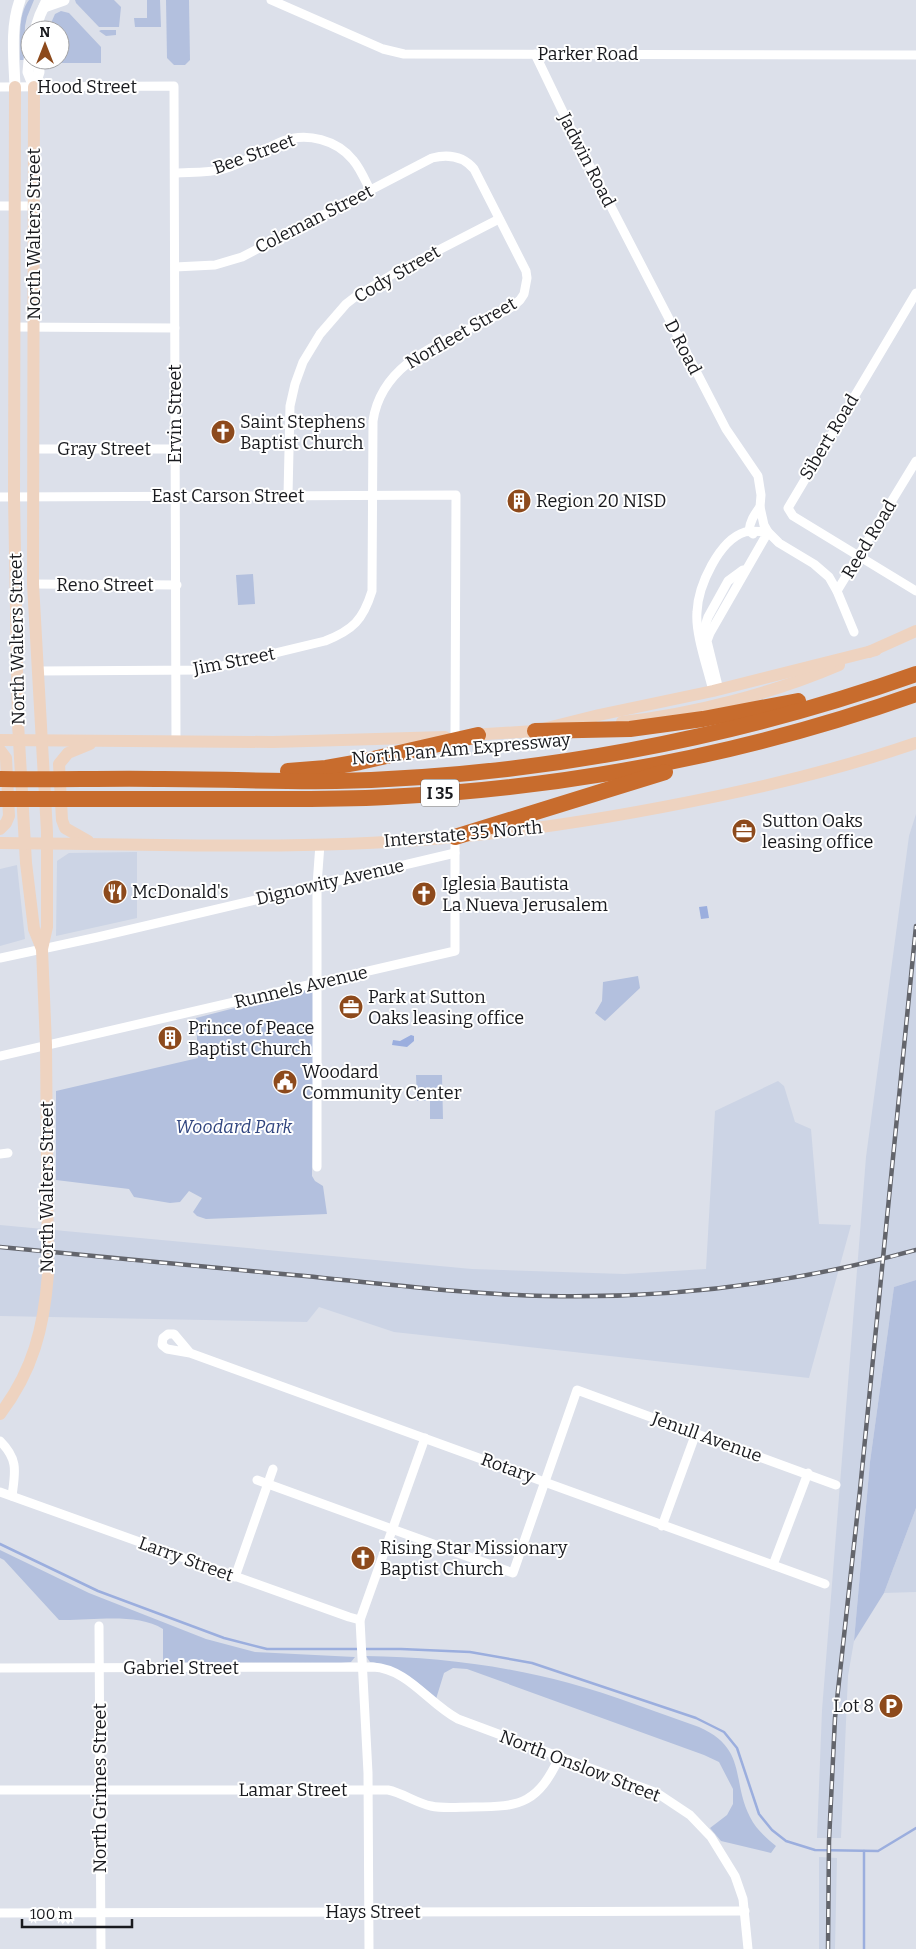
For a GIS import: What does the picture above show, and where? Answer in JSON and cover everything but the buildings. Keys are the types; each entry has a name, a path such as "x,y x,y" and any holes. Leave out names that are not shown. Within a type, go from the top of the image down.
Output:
{"highway":[{"path":"535,731 630,729 678,723 816,698 915,675"},
{"name":"North Pan Am Expressway","path":"1,779 336,781 450,774 575,759 672,742 727,730 817,706 915,675"},
{"name":"I 35","path":"0,800 335,799 478,790 585,777 687,758 792,732 916,694"},
{"path":"455,845 654,775 813,734 837,726 872,709"},
{"path":"161,779 326,768 478,735"}],"main road":[{"name":"North Walters Street","path":"15,87 14,497 19,744 25,838 34,929 42,949"},
{"name":"North Walters Street","path":"0,1414 14,1393 38,1342 46,1305 49,1267 46,1045 42,949 47,927 47,838 33,584 34,87"},
{"path":"0,740 19,744 43,744 98,741 282,741 434,738 535,731 631,721 703,708 768,690 822,672 916,631"},
{"path":"535,731 599,715 716,691 876,650"},
{"path":"93,843 65,828 62,820 59,764 68,752 98,741"},
{"name":"Interstate 35 North","path":"0,843 25,838 47,838 93,843 455,845 662,808 759,788 881,755 916,743"},
{"path":"0,750 6,758 9,816 2,828"}],"street":[{"path":"15,87 15,20 20,0"},
{"path":"45,2 54,0"},
{"path":"45,2 64,0"},
{"name":"Parker Road","path":"271,0 393,53 916,55"},
{"path":"39,20 45,2"},
{"name":"Jadwin Road","path":"536,54 575,137 641,265"},
{"path":"28,70 34,87"},
{"path":"34,87 38,70"},
{"name":"Hood Street","path":"0,87 174,86"},
{"name":"Ervin Street","path":"174,86 176,741"},
{"name":"Bee Street","path":"175,173 224,169 282,142 309,137 332,144 349,156 354,161 370,190"},
{"name":"Coleman Street","path":"175,267 215,265 235,259 432,158 450,156"},
{"name":"Norfleet Street","path":"372,591 375,411 380,394 401,368 423,352 512,306 520,300 524,294 527,278 526,271 474,168 463,160 450,156"},
{"path":"0,206 34,206"},
{"name":"Cody Street","path":"288,495 290,406 301,368 320,334 346,304 355,297 404,268 499,219"},
{"name":"D Road","path":"641,265 726,429 758,476 761,495 760,507"},
{"name":"Sibert Road","path":"858,556 793,516 788,508 916,293"},
{"path":"14,327 175,328"},
{"name":"Gray Street","path":"34,449 175,450"},
{"name":"Reed Road","path":"837,591 916,462"},
{"name":"East Carson Street","path":"0,497 456,495 455,736"},
{"path":"749,531 752,518 760,507"},
{"path":"760,507 764,525 768,532 779,543 814,564 829,577 854,632"},
{"path":"749,531 762,541 779,543"},
{"path":"716,691 698,628 697,612 700,592 721,549 743,533 749,531 768,532"},
{"path":"716,691 705,626 728,581 747,568 768,532"},
{"path":"858,556 916,591"},
{"name":"Reno Street","path":"33,584 176,585"},
{"name":"Jim Street","path":"39,671 205,670 325,641 341,635 361,618 367,608 372,591"},
{"path":"318,1167 317,885 320,844"},
{"name":"Dignowity Avenue","path":"0,958 317,885 455,845"},
{"name":"Runnels Avenue","path":"0,1056 455,952 455,845"},
{"name":"Rotary","path":"190,1354 825,1584"},
{"name":"Jenull Avenue","path":"546,1482 577,1390 808,1473 836,1485"},
{"path":"662,1526 696,1433"},
{"path":"369,1949 369,1790 360,1620 425,1438"},
{"path":"0,1441 7,1448 14,1461 15,1472 12,1496"},
{"path":"235,1577 273,1469"},
{"path":"773,1566 808,1473"},
{"path":"257,1480 513,1573 546,1482"},
{"name":"Larry Street","path":"0,1492 360,1620"},
{"name":"North Grimes Street","path":"100,1626 101,1949"},
{"name":"Gabriel Street","path":"0,1668 362,1667"},
{"name":"North Onslow Street","path":"362,1667 381,1668 396,1673 415,1685 440,1708 458,1719 657,1793 690,1815 711,1836 718,1846 741,1890 748,1949"},
{"name":"Lamar Street","path":"0,1790 369,1790 394,1791 423,1804 436,1807 509,1806 525,1801 538,1792 548,1779 560,1756"},
{"name":"Hays Street","path":"0,1913 745,1911"}],"shaded area":[{"path":"916,814 916,1280 894,1287 870,1462 854,1641 848,1676 841,1838 817,1838 822,1710 866,1157 909,836"},
{"path":"137,852 137,918 56,936 57,861 69,853"},
{"path":"17,865 25,939 0,946 0,869"},
{"path":"707,906 709,918 701,919 699,907"},
{"path":"411,1035 414,1036 414,1041 407,1047 392,1045 393,1040 400,1041"},
{"path":"778,1081 784,1086 795,1122 811,1129 819,1224 851,1225 809,1378 394,1332 319,1307 307,1322 0,1316 0,1225 472,1269 624,1274 706,1269 715,1111"},
{"path":"916,1508 916,1592 884,1593"},
{"path":"819,1857 837,1858 835,1949 819,1949"}],"green space":[{"path":"29,0 34,0 26,20 21,20 23,13"},
{"path":"75,0 114,0 121,7 119,27 99,27"},
{"path":"147,0 160,0 161,27 135,27 134,18 147,18"},
{"path":"166,0 189,0 190,60 185,65 174,65 167,58"},
{"path":"61,11 69,13 101,47 101,63 70,63 70,20 52,20 55,14"},
{"path":"116,30 116,35 106,36 99,31"},
{"path":"253,574 255,604 238,605 236,575"},
{"path":"638,976 640,988 605,1021 595,1013 602,1001 603,982"},
{"name":"Woodard Park","path":"308,989 314,995 312,1176 315,1181 323,1186 327,1214 206,1219 197,1216 193,1212 202,1198 189,1191 180,1202 170,1203 134,1197 129,1189 56,1180 56,1091 198,1058 196,1018"},
{"path":"416,1075 442,1075 443,1119 430,1119 430,1101 417,1101"},
{"path":"916,1280 916,1508 884,1593 854,1641 870,1462 894,1287"},
{"path":"0,1550 89,1593 206,1639 255,1652 355,1657 351,1662 341,1663 163,1662 163,1629 152,1624 126,1619 59,1620 4,1560 0,1558"},
{"path":"366,1656 443,1660 519,1671 618,1698 699,1727 725,1745 732,1755 744,1803 750,1817 761,1833 776,1846 771,1853 721,1841 710,1828 727,1815 733,1804 733,1789 719,1762 704,1755 467,1669 453,1668 444,1673 436,1699 398,1670 370,1662"}],"waterway":[{"path":"0,1544 98,1591 224,1638 267,1649 401,1649 470,1652 532,1663 696,1718 724,1732 737,1748 759,1814 772,1830 786,1841 815,1850 878,1851 916,1828"},
{"path":"864,1851 864,1949"}],"railway":[{"path":"828,1949 829,1841 835,1718 860,1490 916,926"},
{"path":"0,1247 455,1291 545,1296 638,1295 732,1286 825,1272 916,1250"}],"place":[{"name":"Saint Stephens Baptist Church","path":"223,432"},
{"name":"Region 20 NISD","path":"519,501"},
{"name":"Sutton Oaks leasing office","path":"744,831"},
{"name":"McDonald's","path":"115,892"},
{"name":"Iglesia Bautista La Nueva Jerusalem","path":"424,894"},
{"name":"Park at Sutton Oaks leasing office","path":"351,1007"},
{"name":"Prince of Peace Baptist Church","path":"170,1038"},
{"name":"Woodard Community Center","path":"285,1082"},
{"name":"Rising Star Missionary Baptist Church","path":"363,1558"},
{"name":"Lot 8","path":"891,1706"}]}
